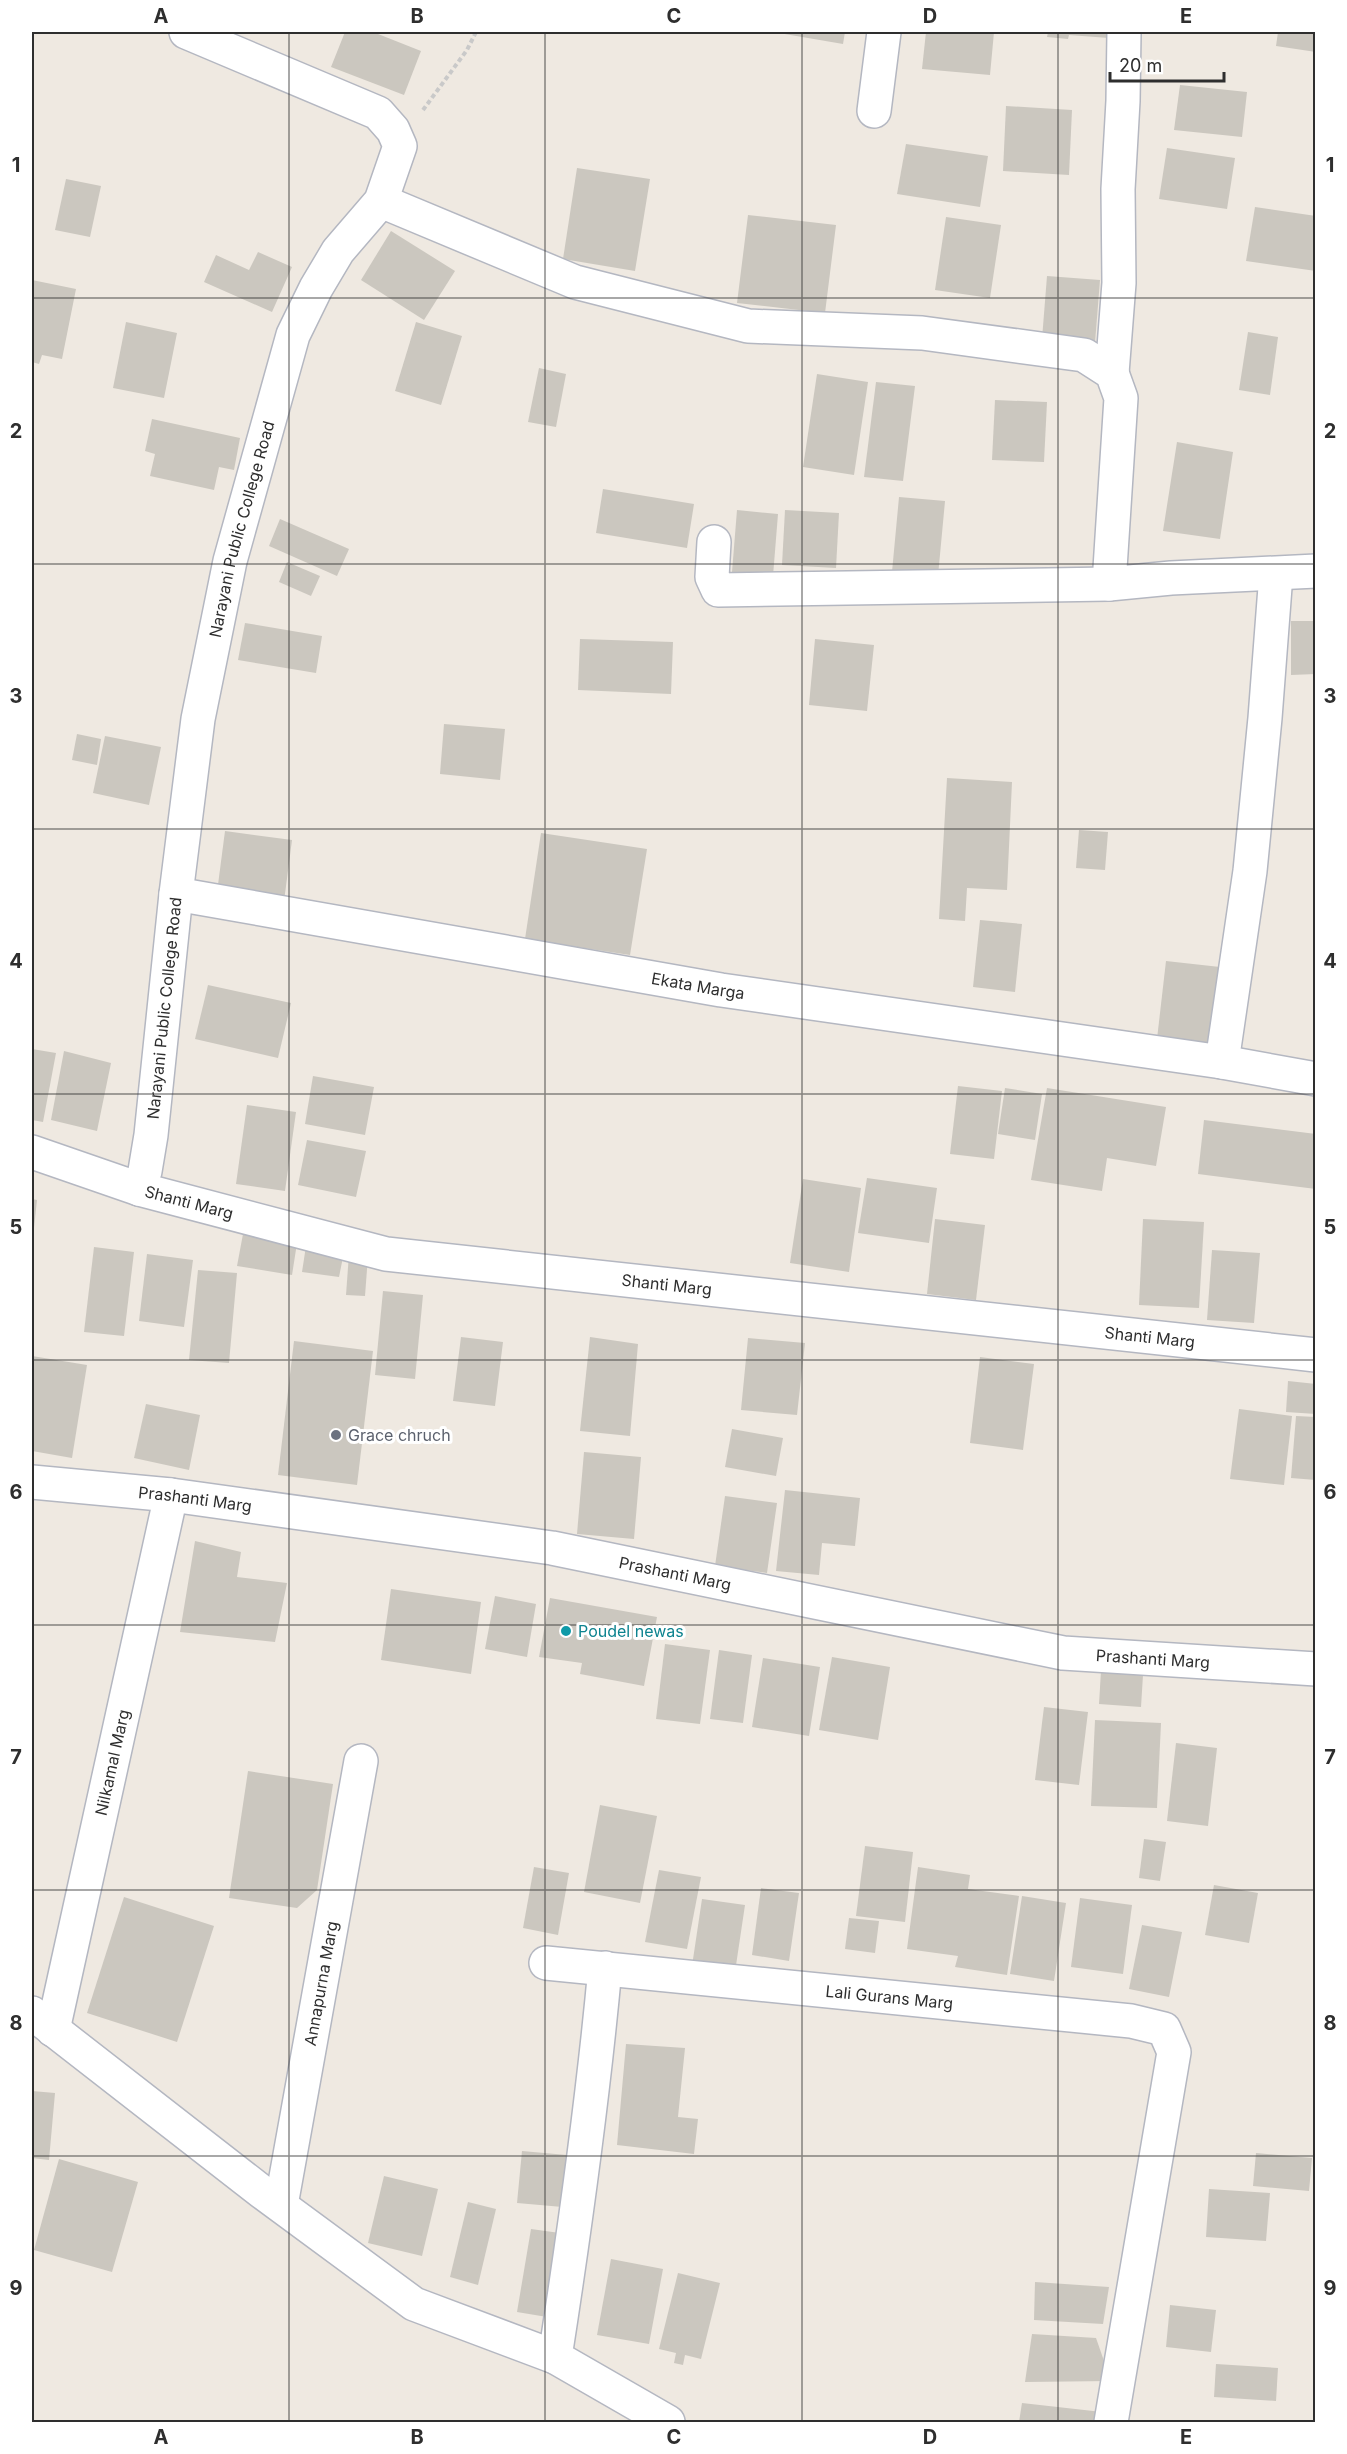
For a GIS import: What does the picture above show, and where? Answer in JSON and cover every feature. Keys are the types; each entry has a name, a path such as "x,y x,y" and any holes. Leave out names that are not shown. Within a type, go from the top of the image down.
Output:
{"street":[{"path":"186,32 234,41 378,113 393,130 400,146"},
{"path":"874,111 884,32"},
{"path":"1109,584 1121,398 1112,373 1119,283 1118,189 1124,32"},
{"name":"Narayani Public College Road","path":"140,1189 151,1135 176,894 198,719 230,561 293,335 316,288 338,251 381,201 400,146"},
{"path":"381,201 575,282 748,326 922,333 1084,355 1112,373"},
{"path":"714,542 712,577 718,590 1109,584 1171,578 1316,571"},
{"path":"1222,1062 1250,871 1276,574"},
{"name":"Ekata Marga","path":"176,894 721,990 1222,1062 1316,1079"},
{"name":"Shanti Marg","path":"32,1152 140,1189 386,1254 1316,1355"},
{"name":"Prashanti Marg","path":"32,1482 171,1495 552,1548 1063,1653 1316,1669"},
{"name":"Nilkamal Marg","path":"42,2021 171,1495"},
{"name":"Annapurna Marg","path":"281,2205 361,1761"},
{"path":"546,1963 605,1968 580,2193 555,2357"},
{"name":"Lali Gurans Marg","path":"605,1968 1131,2021 1164,2029 1174,2052 1111,2422"},
{"path":"42,2021 414,2304 555,2357 668,2422"}],"path":[{"path":"400,146 425,107 467,50 476,32"}],"building":[{"path":"345,32 373,32 421,51 404,95 331,67"},
{"path":"773,32 845,32 843,44"},
{"path":"926,32 994,32 990,75 922,69"},
{"path":"1048,32 1109,32 1109,38 1069,35 1068,39 1047,37"},
{"path":"1278,32 1316,32 1316,52 1276,46"},
{"path":"1180,85 1247,92 1242,137 1174,130"},
{"path":"1006,106 1072,110 1069,175 1003,171"},
{"path":"906,144 988,156 980,207 897,194"},
{"path":"1167,148 1235,158 1227,209 1159,199"},
{"path":"577,168 650,179 635,271 563,259"},
{"path":"66,179 101,186 90,237 55,230"},
{"path":"1255,207 1316,216 1316,271 1246,261"},
{"path":"748,215 836,225 825,313 737,303"},
{"path":"946,217 1001,225 990,298 935,290"},
{"path":"391,231 455,271 424,320 361,280"},
{"path":"258,252 292,267 272,312 204,282 216,255 249,270"},
{"path":"1047,276 1100,280 1095,343 1042,339"},
{"path":"32,280 76,289 62,359 42,355 39,364 32,362"},
{"path":"126,322 177,333 164,398 113,388"},
{"path":"416,322 462,336 441,405 395,391"},
{"path":"1248,332 1278,337 1270,395 1239,390"},
{"path":"539,368 566,374 556,427 528,422"},
{"path":"817,374 868,382 854,475 803,467"},
{"path":"876,382 915,386 903,481 864,477"},
{"path":"995,400 1047,402 1044,462 992,460"},
{"path":"152,419 240,438 234,470 219,467 214,490 150,476 155,454 145,451"},
{"path":"1177,442 1233,452 1220,539 1163,531"},
{"path":"603,489 694,504 687,548 596,533"},
{"path":"899,497 945,501 938,576 892,572"},
{"path":"737,510 778,514 773,576 732,572"},
{"path":"785,510 839,513 836,568 782,565"},
{"path":"280,519 349,549 337,576 269,546"},
{"path":"287,562 320,576 311,596 279,582"},
{"path":"1291,621 1316,621 1316,674 1291,675"},
{"path":"245,623 322,636 316,673 238,660"},
{"path":"580,639 673,642 671,694 578,690"},
{"path":"815,639 874,645 867,711 809,705"},
{"path":"444,724 505,729 500,780 440,774"},
{"path":"77,734 101,739 97,765 72,760"},
{"path":"105,736 161,747 149,805 93,793"},
{"path":"947,778 1012,782 1007,890 967,888 965,921 939,919"},
{"path":"1079,830 1108,832 1105,870 1076,868"},
{"path":"225,831 292,840 283,909 216,900"},
{"path":"541,833 647,849 630,955 525,939"},
{"path":"980,920 1022,924 1015,992 973,987"},
{"path":"1166,961 1220,967 1210,1044 1157,1039"},
{"path":"208,985 291,1003 278,1058 195,1039"},
{"path":"32,1049 56,1053 43,1122 32,1120"},
{"path":"64,1051 111,1063 97,1131 51,1120"},
{"path":"313,1076 374,1087 365,1135 305,1124"},
{"path":"958,1086 1002,1091 994,1159 950,1154"},
{"path":"1005,1088 1042,1094 1035,1140 998,1134"},
{"path":"1047,1088 1166,1107 1156,1166 1107,1158 1102,1191 1031,1180"},
{"path":"247,1105 296,1112 285,1191 236,1184"},
{"path":"1204,1120 1316,1134 1316,1189 1198,1174"},
{"path":"307,1140 366,1151 356,1197 298,1185"},
{"path":"867,1178 937,1188 929,1243 858,1233"},
{"path":"803,1179 861,1188 849,1272 790,1263"},
{"path":"32,1199 37,1200 33,1237 32,1237"},
{"path":"935,1219 985,1225 976,1300 927,1294"},
{"path":"1143,1219 1204,1222 1199,1308 1139,1305"},
{"path":"243,1234 297,1243 292,1275 237,1266"},
{"path":"306,1246 344,1252 339,1277 302,1272"},
{"path":"94,1247 134,1252 124,1336 84,1332"},
{"path":"1212,1250 1260,1253 1254,1323 1207,1320"},
{"path":"147,1254 193,1260 184,1327 139,1321"},
{"path":"349,1254 368,1256 365,1296 346,1295"},
{"path":"198,1270 237,1273 229,1363 189,1360"},
{"path":"383,1291 423,1295 415,1379 375,1375"},
{"path":"461,1337 503,1342 495,1406 453,1401"},
{"path":"590,1337 638,1344 630,1436 580,1431"},
{"path":"748,1338 805,1343 797,1415 741,1410"},
{"path":"294,1341 373,1351 357,1485 278,1475"},
{"path":"32,1356 87,1365 72,1458 32,1451"},
{"path":"980,1357 1034,1364 1023,1450 970,1443"},
{"path":"1288,1381 1316,1384 1316,1414 1286,1412"},
{"path":"146,1404 200,1415 189,1470 134,1458"},
{"path":"1239,1409 1292,1416 1284,1485 1230,1479"},
{"path":"1296,1416 1316,1417 1316,1480 1291,1478"},
{"path":"732,1429 783,1438 776,1476 725,1467"},
{"path":"584,1452 641,1457 634,1539 577,1534"},
{"path":"785,1490 860,1498 855,1546 822,1543 819,1575 776,1571"},
{"path":"725,1496 777,1503 767,1573 715,1566"},
{"path":"195,1541 241,1552 237,1577 287,1583 275,1642 180,1632"},
{"path":"391,1589 481,1602 471,1674 381,1660"},
{"path":"495,1596 536,1604 527,1657 485,1649"},
{"path":"550,1598 657,1617 644,1686 580,1674 582,1663 539,1657"},
{"path":"665,1644 710,1650 700,1724 656,1719"},
{"path":"719,1650 752,1655 743,1723 710,1719"},
{"path":"832,1657 890,1667 878,1740 819,1730"},
{"path":"763,1658 820,1667 809,1736 752,1727"},
{"path":"1101,1671 1143,1675 1141,1707 1099,1704"},
{"path":"1044,1707 1088,1712 1079,1785 1035,1780"},
{"path":"1095,1720 1161,1723 1157,1808 1091,1806"},
{"path":"1176,1743 1217,1748 1208,1826 1167,1821"},
{"path":"248,1771 333,1784 317,1890 297,1908 229,1898"},
{"path":"600,1805 657,1816 640,1903 584,1892"},
{"path":"1144,1839 1166,1842 1160,1881 1139,1878"},
{"path":"865,1846 913,1852 905,1922 856,1916"},
{"path":"534,1867 569,1873 558,1935 523,1928"},
{"path":"918,1867 970,1875 968,1889 1019,1896 1007,1975 955,1967 958,1956 907,1949"},
{"path":"659,1870 701,1877 687,1949 645,1942"},
{"path":"1214,1885 1258,1893 1249,1943 1205,1935"},
{"path":"761,1888 799,1893 789,1961 752,1955"},
{"path":"1022,1896 1066,1903 1054,1981 1010,1974"},
{"path":"124,1897 214,1926 177,2042 87,2013"},
{"path":"1080,1898 1132,1905 1123,1974 1071,1967"},
{"path":"702,1899 745,1905 735,1972 692,1966"},
{"path":"849,1918 879,1921 875,1953 845,1949"},
{"path":"1142,1925 1182,1932 1169,1997 1129,1989"},
{"path":"626,2044 685,2048 678,2117 698,2119 694,2154 617,2145"},
{"path":"32,2091 55,2093 49,2160 32,2158"},
{"path":"522,2151 578,2156 574,2208 517,2203"},
{"path":"1256,2153 1312,2158 1309,2191 1253,2186"},
{"path":"59,2159 138,2182 112,2272 34,2250"},
{"path":"384,2176 438,2189 422,2256 368,2243"},
{"path":"1209,2189 1270,2193 1266,2241 1206,2237"},
{"path":"468,2202 496,2209 478,2285 450,2277"},
{"path":"531,2229 567,2234 553,2318 517,2312"},
{"path":"611,2259 663,2269 649,2344 597,2335"},
{"path":"678,2273 720,2283 701,2359 685,2355 683,2365 674,2363 676,2353 659,2349"},
{"path":"1035,2282 1109,2287 1103,2324 1034,2320"},
{"path":"1170,2305 1216,2310 1211,2352 1166,2347"},
{"path":"1032,2334 1096,2338 1111,2381 1025,2382"},
{"path":"1216,2364 1278,2368 1276,2401 1214,2397"},
{"path":"1022,2403 1102,2412 1101,2422 1019,2422"}],"place":[{"name":"Grace chruch","path":"336,1435"},
{"name":"Poudel newas","path":"566,1631"}]}
